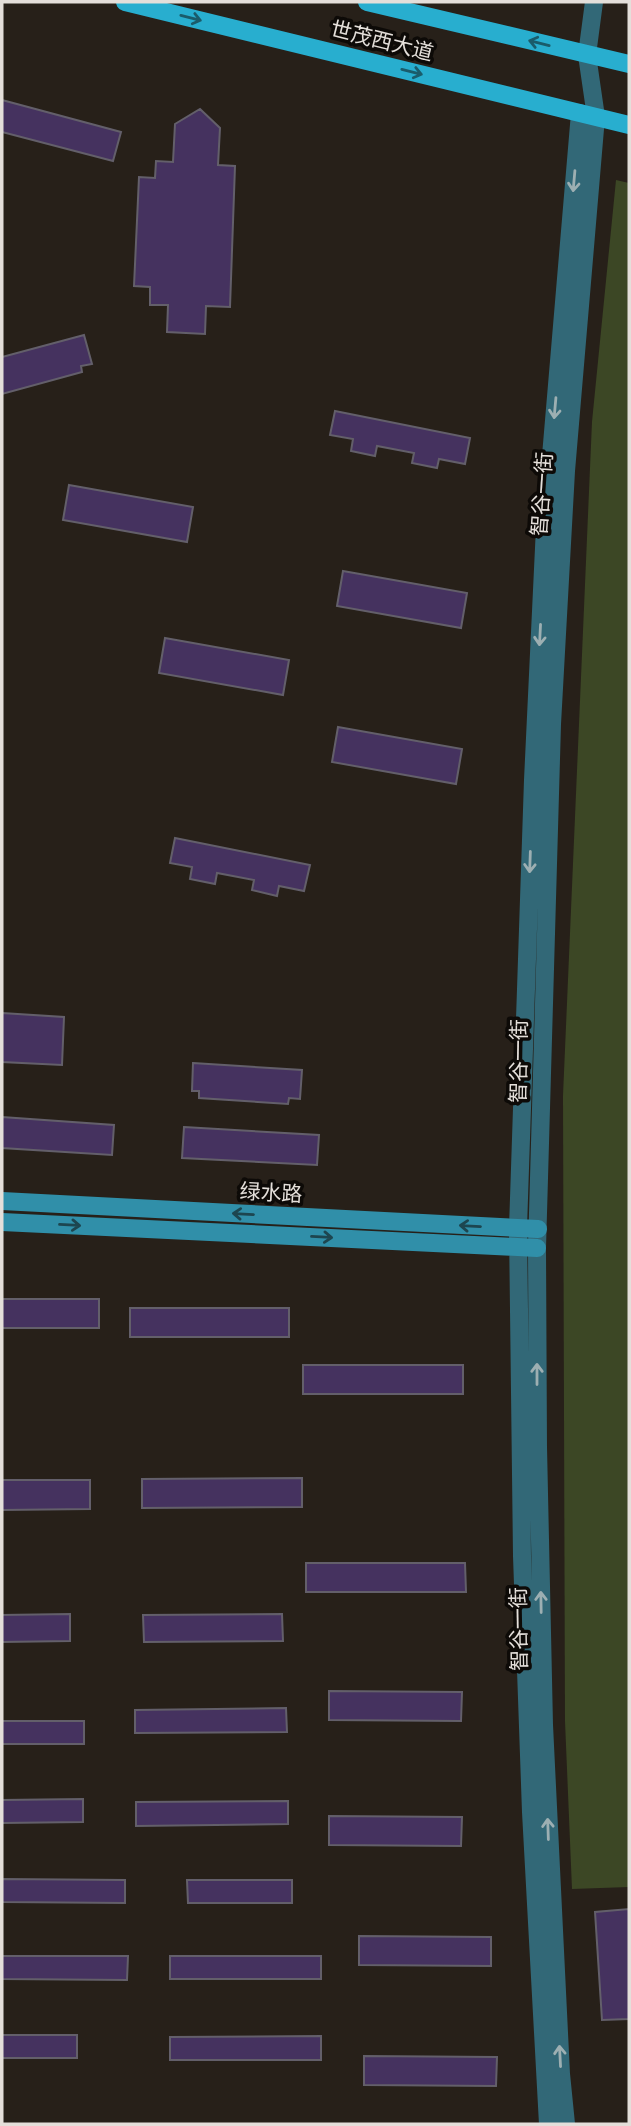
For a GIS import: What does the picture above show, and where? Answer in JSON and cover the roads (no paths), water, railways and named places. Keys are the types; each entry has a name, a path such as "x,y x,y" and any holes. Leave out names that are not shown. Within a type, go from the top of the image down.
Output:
{"main road":[{"name":"世茂西大道","path":"125,2 629,125"},
{"name":"世茂西大道","path":"367,2 629,64"},
{"name":"绿水路","path":"2,1201 538,1229"},
{"name":"绿水路","path":"2,1222 528,1247"}],"street":[{"name":"智谷一街","path":"548,2124 534,1896 522,1556 528,1247 538,1229 552,724 588,115 587,55 594,2"},
{"name":"智谷一街","path":"566,2124 561,2074 544,1725 538,1460 528,1247 518,1228 533,780 545,527 588,115"}]}
